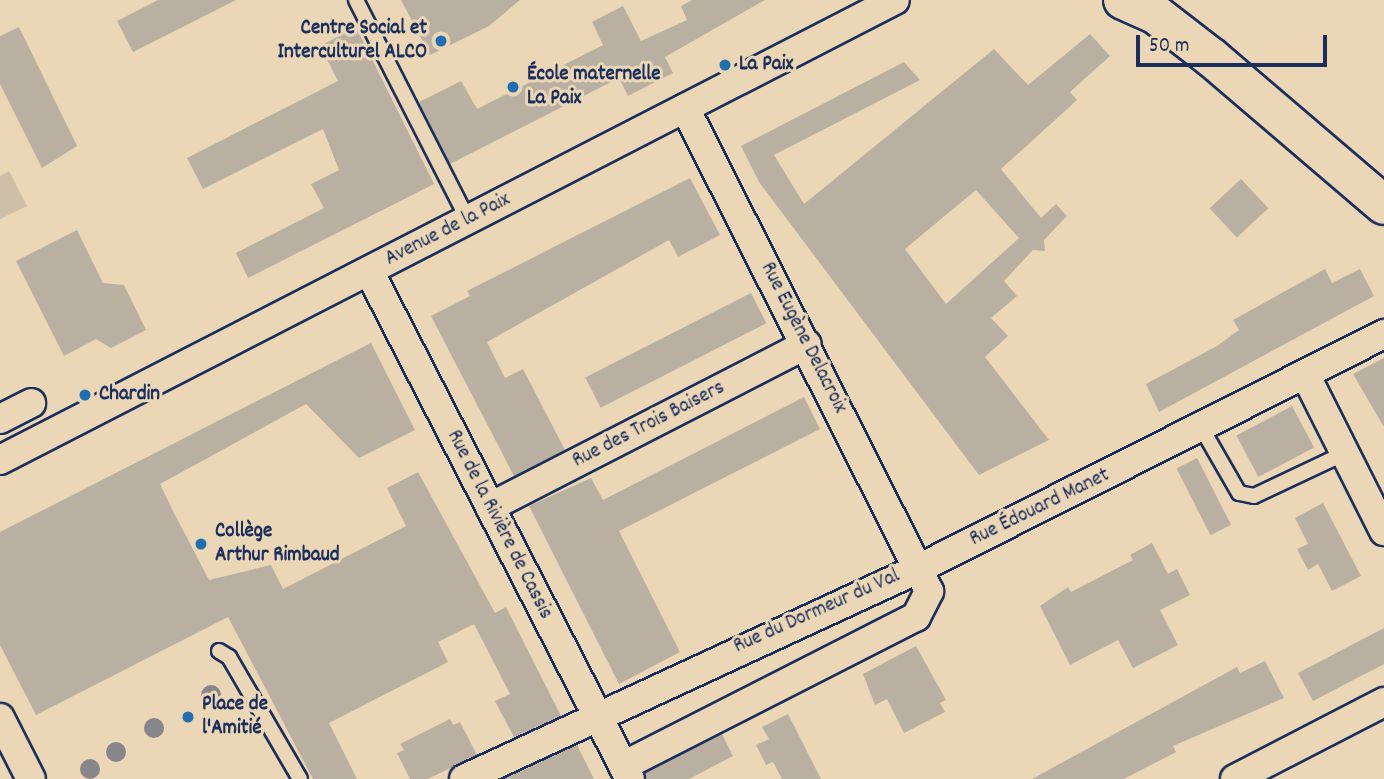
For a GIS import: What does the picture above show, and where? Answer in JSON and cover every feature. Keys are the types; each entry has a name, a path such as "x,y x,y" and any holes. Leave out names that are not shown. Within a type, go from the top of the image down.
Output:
{"main road":[{"path":"1123,0 1155,14 1212,58 1384,205"},
{"path":"1181,0 1212,58"}],"street":[{"name":"Avenue de la Paix","path":"0,460 895,0"},
{"name":"Rue Eugène Delacroix","path":"685,108 920,568"},
{"name":"Rue de la Rivière de Cassis","path":"369,271 627,773"},
{"name":"Rue Édouard Manet","path":"920,568 1384,334"},
{"name":"Rue des Trois Baisers","path":"490,506 807,344"},
{"path":"1305,374 1384,531"},
{"path":"0,419 31,403"},
{"name":"Rue du Dormeur du Val","path":"464,779 596,713 920,568 929,592 916,617 627,773"},
{"path":"1251,775 1384,702"},
{"path":"0,718 32,779"}],"lane":[{"path":"356,0 468,220"},
{"path":"1201,427 1239,493 1254,496 1345,453"},
{"path":"219,651 229,656 300,779"}],"shaded area":[{"path":"9,171 27,206 0,219 0,176"}],"building":[{"path":"158,0 236,0 133,52 117,21"},
{"name":"Centre Social et Interculturel ALCO","path":"401,0 520,0 489,26 430,55"},
{"path":"692,0 765,0 665,57 673,73 628,96 619,78 450,164 419,102 461,81 477,109 603,45 592,22 623,6 641,41 687,20 681,6"},
{"path":"19,27 77,146 42,168 0,84 0,36"},
{"path":"356,27 434,184 248,278 236,253 324,208 311,184 339,170 323,129 203,189 187,158 338,81 320,46"},
{"path":"1090,34 1110,56 1070,92 1077,100 1001,169 1041,218 1056,204 1067,216 1044,240 1045,251 1033,250 1004,281 1017,296 991,318 1008,336 985,357 1049,440 979,475 759,182 741,146 904,62 920,80 774,155 804,204 994,49 1028,85","holes":["976,190 1019,238 946,304 905,249"]},
{"path":"690,178 720,235 678,257 669,240 487,342 505,378 523,369 565,450 514,476 431,316 470,296 467,291"},
{"path":"1241,179 1268,208 1237,238 1210,208"},
{"path":"77,230 103,283 124,285 146,330 111,348 96,339 64,356 16,261"},
{"path":"1325,269 1332,283 1360,269 1374,296 1159,412 1146,384 1217,346 1239,330 1233,320"},
{"path":"751,293 766,323 601,408 585,377"},
{"name":"Collège Arthur Rimbaud","path":"371,343 415,430 359,458 306,404 160,484 173,511 209,580 271,565 283,589 406,526 387,488 418,472 495,613 506,607 561,716 514,737 495,701 510,694 474,624 438,642 448,662 329,723 357,779 313,779 228,617 36,715 0,645 0,532"},
{"path":"1384,358 1384,427 1353,374"},
{"path":"804,397 820,429 619,531 680,652 619,684 529,506 591,478 603,500"},
{"path":"1292,406 1314,447 1258,477 1236,436"},
{"path":"1197,458 1231,525 1211,535 1177,468"},
{"path":"1323,503 1361,576 1332,591 1318,564 1308,570 1297,549 1308,544 1295,518"},
{"path":"1152,543 1168,574 1177,569 1190,595 1160,610 1178,645 1133,668 1118,640 1070,665 1040,606 1068,587 1071,592 1133,560 1130,555"},
{"path":"1384,628 1384,664 1313,701 1298,673"},
{"path":"916,646 946,700 940,703 945,712 904,733 887,699 875,705 863,674"},
{"path":"1265,661 1284,698 1173,746 1176,752 1124,779 1032,779 1237,667 1240,673"},
{"path":"788,714 821,779 782,779 773,762 766,765 756,745 769,739 762,727"},
{"path":"450,719 453,725 460,722 477,755 428,779 410,779 397,753 404,750 400,744"},
{"path":"722,734 733,756 689,779 647,779 645,773"},
{"path":"577,745 594,779 504,779"}],"place":[{"name":"Centre Social et Interculturel ALCO","path":"441,41"},
{"name":"La Paix","path":"725,65"},
{"name":"École maternelle La Paix","path":"513,87"},
{"name":"Chardin","path":"85,395"},
{"name":"Collège Arthur Rimbaud","path":"201,544"},
{"name":"Place de l'Amitié","path":"188,717"}]}
